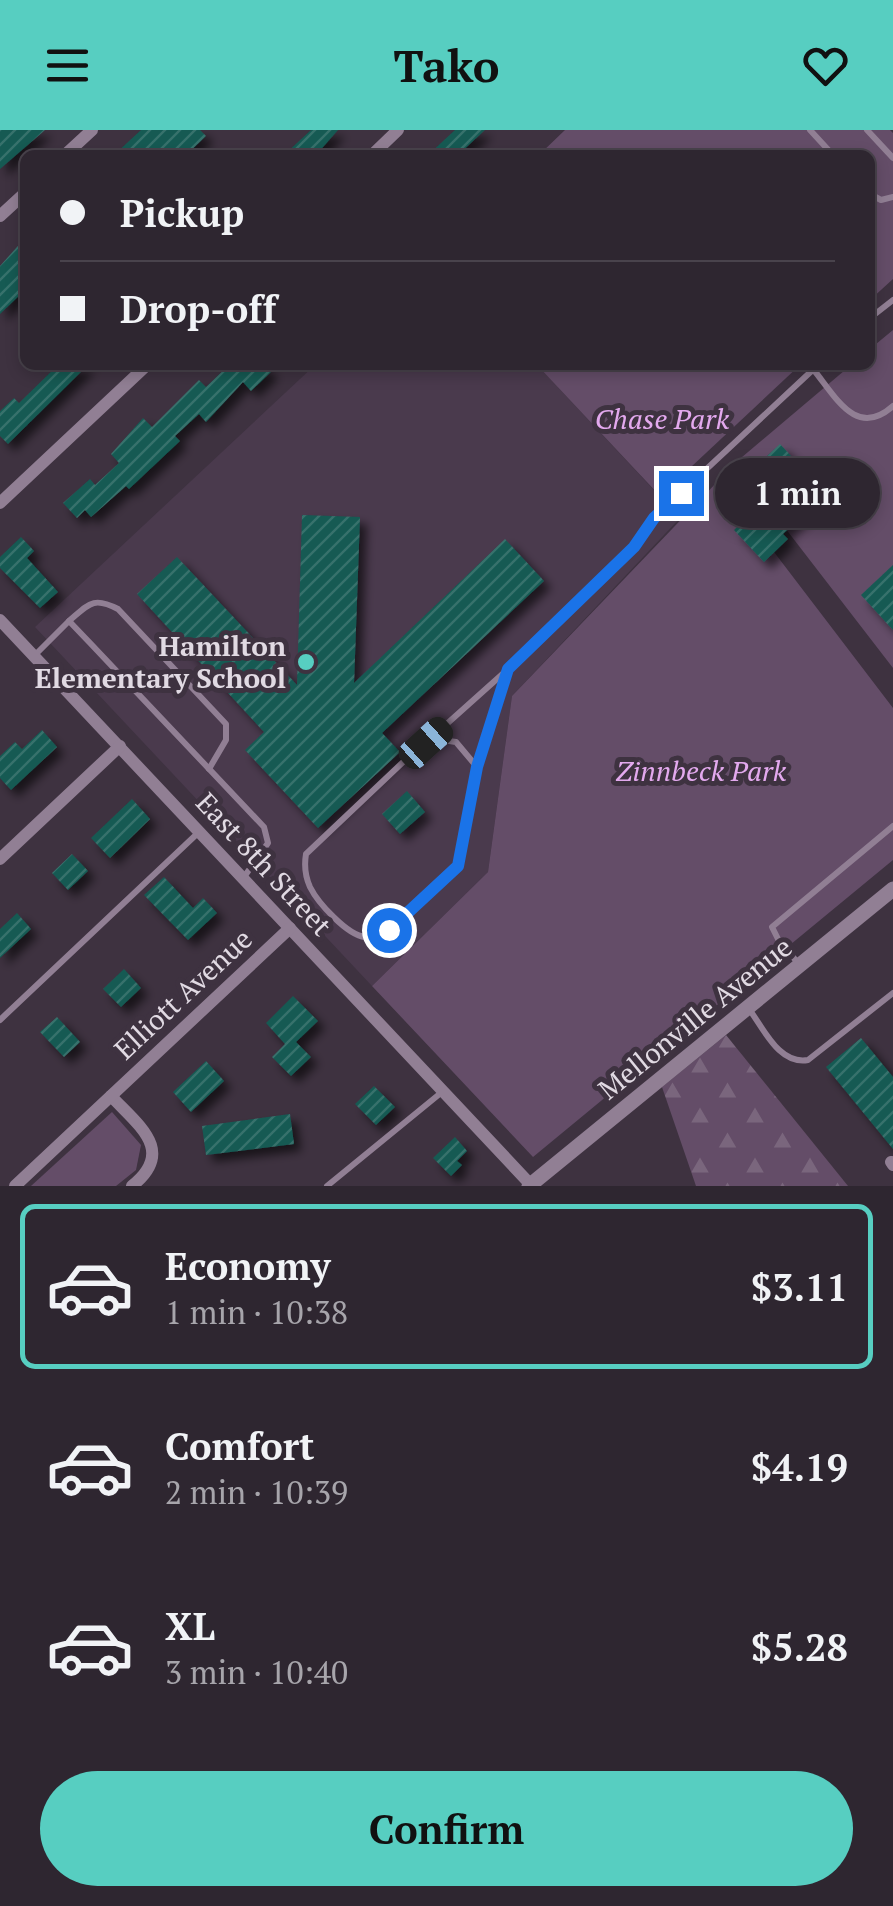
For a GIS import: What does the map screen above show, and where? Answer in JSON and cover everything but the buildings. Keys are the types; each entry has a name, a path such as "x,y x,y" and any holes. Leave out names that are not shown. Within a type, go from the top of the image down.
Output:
{"street":[{"path":"70,150 92,130"},
{"path":"377,150 398,130"},
{"path":"0,216 20,197"},
{"path":"0,503 143,370"},
{"name":"East 8th Street","path":"0,620 531,1186"},
{"path":"0,859 120,746"},
{"name":"Mellonville Avenue","path":"531,1186 893,889"},
{"name":"Elliott Avenue","path":"15,1186 290,928"},
{"name":"Elliott Avenue","path":"111,1096 148,1137 154,1152 150,1167 132,1186"}],"lane":[{"path":"810,130 829,150"},
{"path":"867,130 893,158"},
{"path":"508,669 477,767 458,866 389,930 361,937 315,894 304,867 306,854 508,669 634,547 654,518 812,370"},
{"path":"817,370 846,409 862,420 872,420 893,406"},
{"path":"34,656 91,603 103,602 118,609 226,724 226,740 209,769"},
{"path":"69,622 264,827 268,843 243,878"},
{"path":"426,743 456,742 477,767"},
{"path":"800,965 772,926 893,826"},
{"path":"0,1020 199,831"},
{"path":"748,1008 786,1058 799,1062 808,1060 893,992"},
{"path":"327,1186 443,1091"}],"shaded area":[{"name":"Hamilton Elementary School","path":"310,370 542,370 680,518 512,696 488,872 372,986 35,627"}],"green space":[{"path":"565,130 890,130 893,279 875,295 875,150 544,150"},
{"path":"893,330 893,668 735,463 845,370 875,370 875,345"},
{"name":"Chase Park","path":"542,370 795,370 660,496"},
{"name":"Zinnbeck Park","path":"719,480 893,708 893,860 533,1157 372,986 488,872 512,696"},
{"path":"726,1035 848,1186 696,1186 662,1087"},
{"path":"112,1112 141,1145 136,1170 116,1186 31,1186"}],"place":[{"name":"Hamilton Elementary School","path":"306,662"}],"route":[{"path":"389,930 458,866 477,767 508,669 634,547 654,518 681,493"}]}
